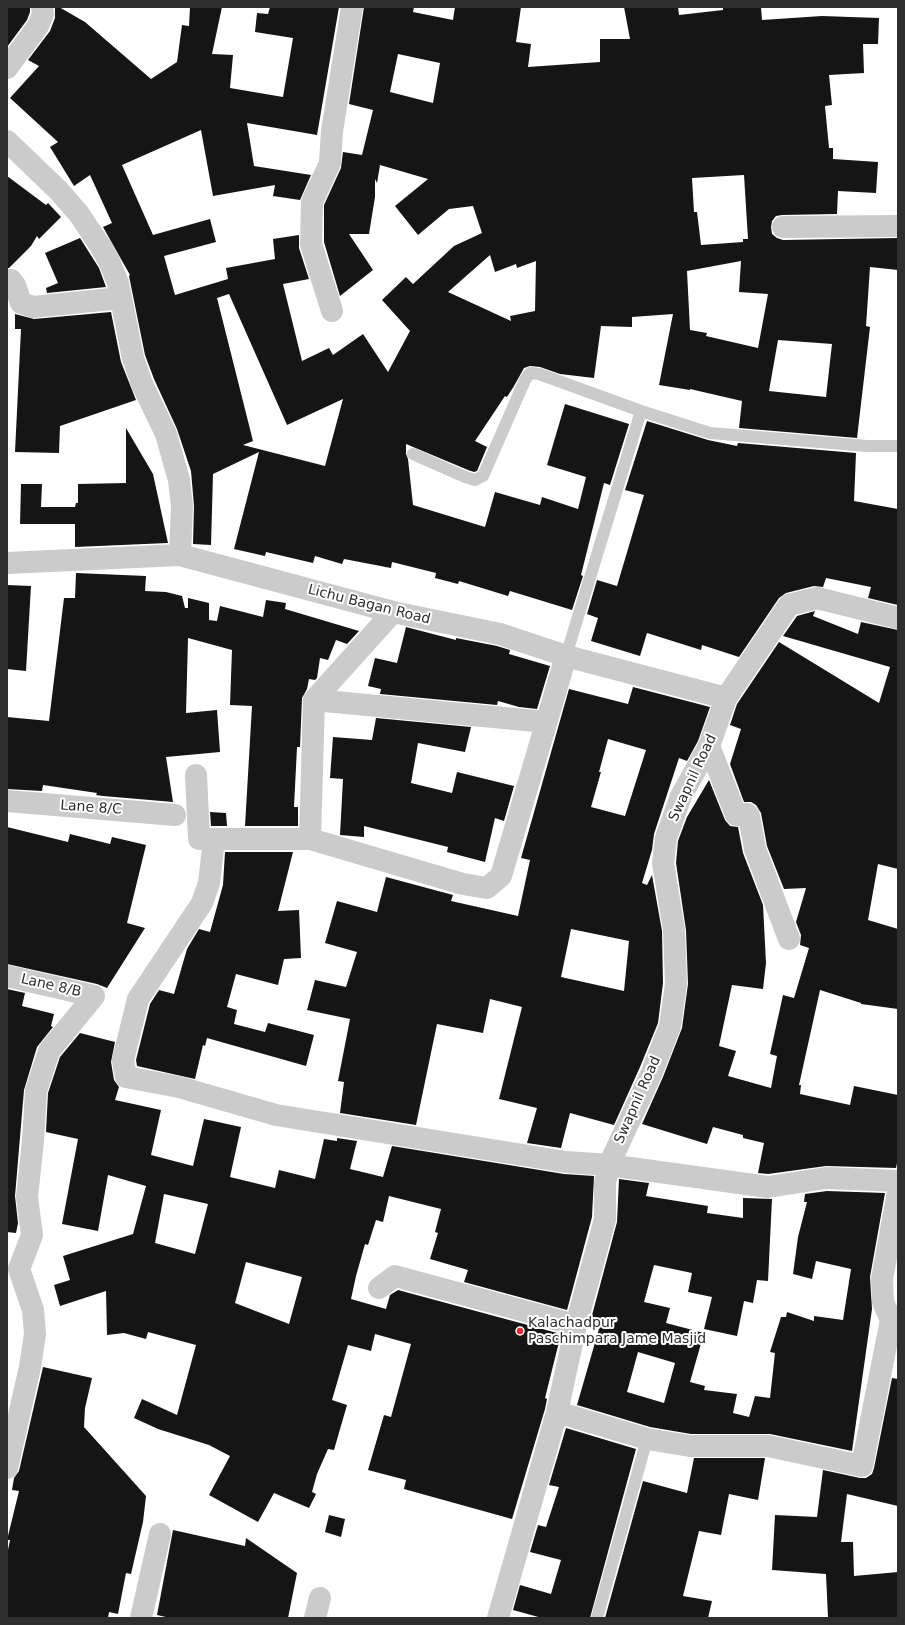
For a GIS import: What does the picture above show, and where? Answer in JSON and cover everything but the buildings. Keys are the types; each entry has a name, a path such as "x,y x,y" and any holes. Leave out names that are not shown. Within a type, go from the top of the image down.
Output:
{"street":[{"path":"7,68 38,26 42,14 42,7"},
{"path":"332,311 311,244 312,202 330,163 332,131 352,7"},
{"path":"7,141 59,191 79,214 101,247 118,283 133,358 142,384 166,434 179,480 182,506 180,555"},
{"path":"783,227 898,226"},
{"path":"7,280 11,280 15,285 21,303 33,307 121,298"},
{"name":"Lichu Bagan Road","path":"7,563 180,555 392,612 500,634 566,656 726,698"},
{"name":"Swapnil Road","path":"498,1618 556,1412 576,1325 605,1219 605,1183 609,1164 652,1072 670,1026 676,984 674,930 663,863 666,838 681,796 709,746 726,698 788,605 817,598 898,618"},
{"path":"310,838 314,700 392,612"},
{"path":"196,775 199,839 310,838 463,884 487,888 501,876 566,656"},
{"path":"314,700 546,722"},
{"path":"709,746 736,815 747,814 749,816 755,849 789,939"},
{"name":"Lane 8/C","path":"7,801 175,814"},
{"path":"214,839 210,883 202,904 138,999 123,1060 126,1077 178,1087 276,1115 566,1162 609,1164 768,1187 826,1178 898,1181"},
{"name":"Lane 8/B","path":"7,976 94,996 49,1051 36,1091 33,1142 27,1197 32,1235 13,1268"},
{"path":"556,1412 647,1439 690,1446 768,1446 862,1466 894,1321 883,1302 882,1279 898,1192"},
{"path":"7,1468 30,1367 34,1334 33,1310 13,1268"},
{"path":"379,1288 395,1276 576,1325"},
{"path":"141,1618 160,1534"}],"lane":[{"path":"413,454 465,477 475,480 483,476 525,380 530,373 538,374 641,411 710,433 867,446 898,446"},
{"path":"566,656 641,411"},
{"path":"597,1618 647,1439"}],"place":[{"name":"Kalachadpur Paschimpara Jame Masjid","path":"520,1331"}]}
